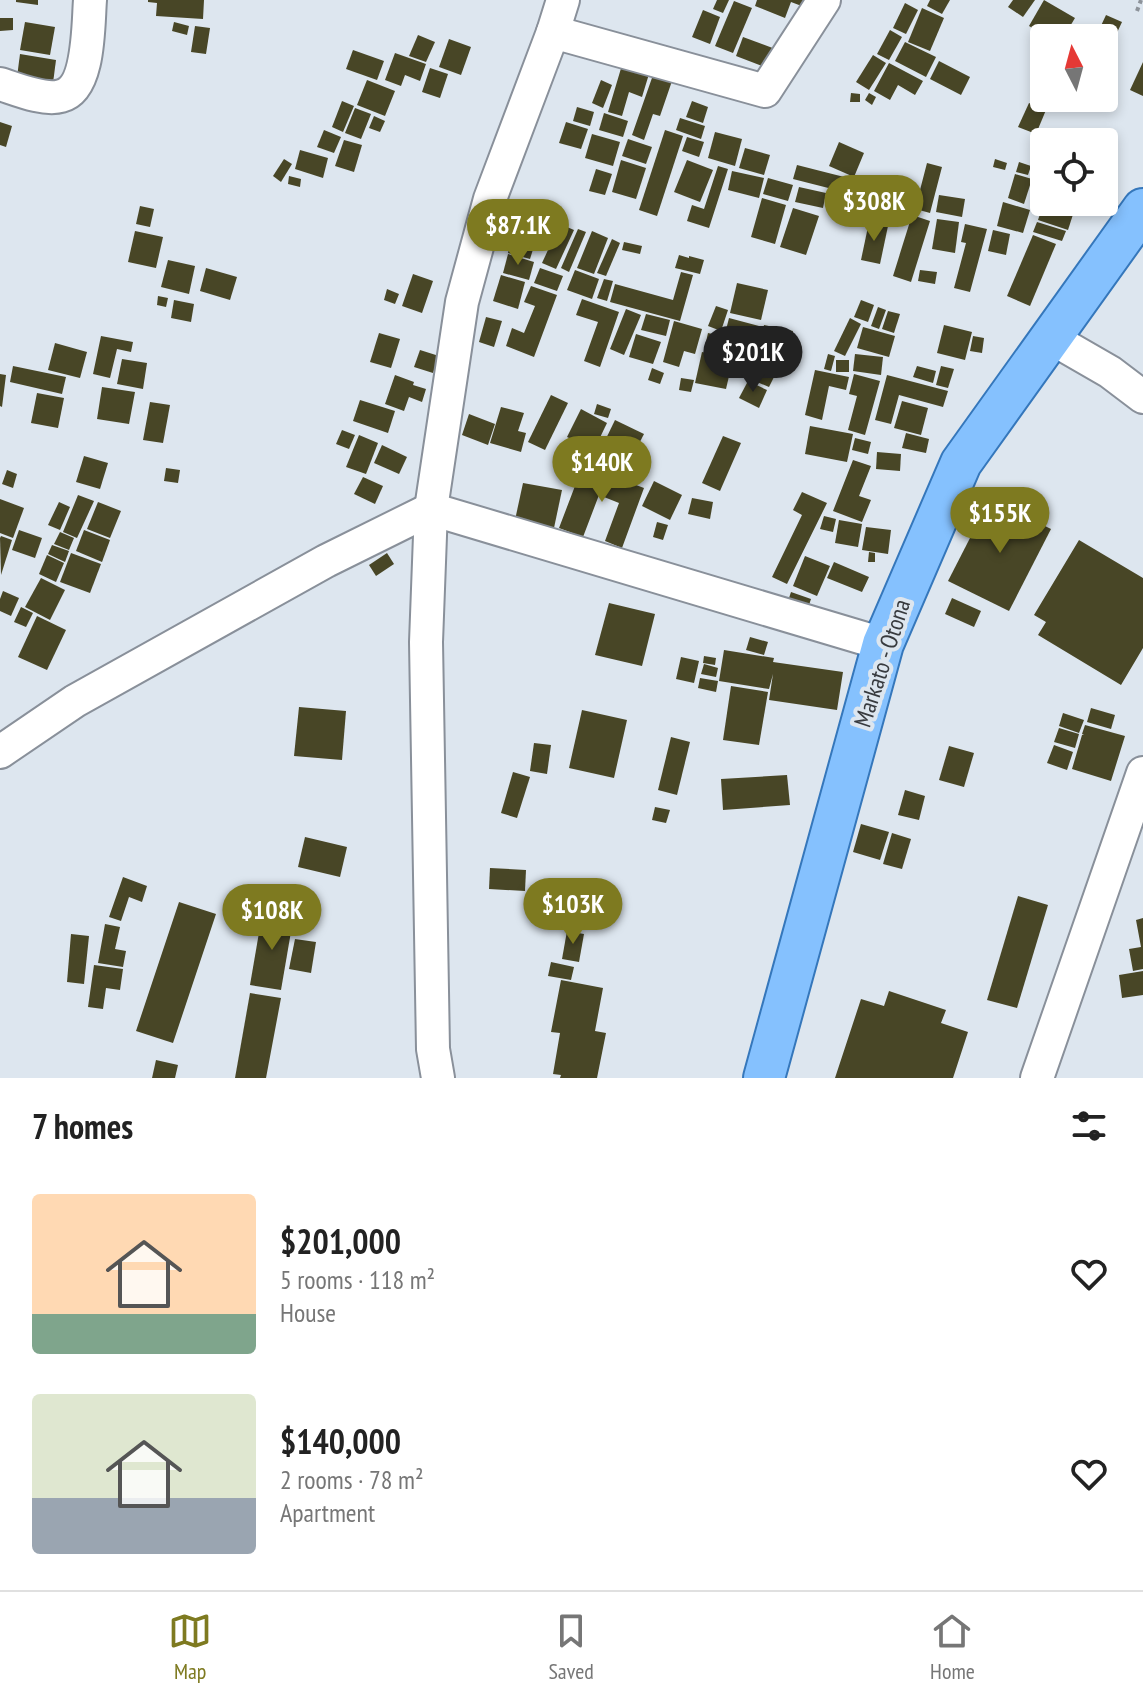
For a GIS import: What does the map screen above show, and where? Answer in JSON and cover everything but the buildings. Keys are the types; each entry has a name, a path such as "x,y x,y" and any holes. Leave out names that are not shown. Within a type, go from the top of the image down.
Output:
{"main road":[{"name":"Markato - Otona","path":"764,1078 883,644 961,463 1143,209"}],"street":[{"path":"0,84 42,96 61,96 74,89 82,71 90,0"},
{"path":"438,1078 433,1049 426,642 431,509 462,302 490,199 563,0"},
{"path":"553,32 765,91 824,0"},
{"path":"1051,338 1110,372 1143,397"},
{"path":"0,752 89,693 326,561 431,509 883,644"},
{"path":"1037,1078 1143,773"}],"path":[{"path":"1137,11 1141,0"}]}
